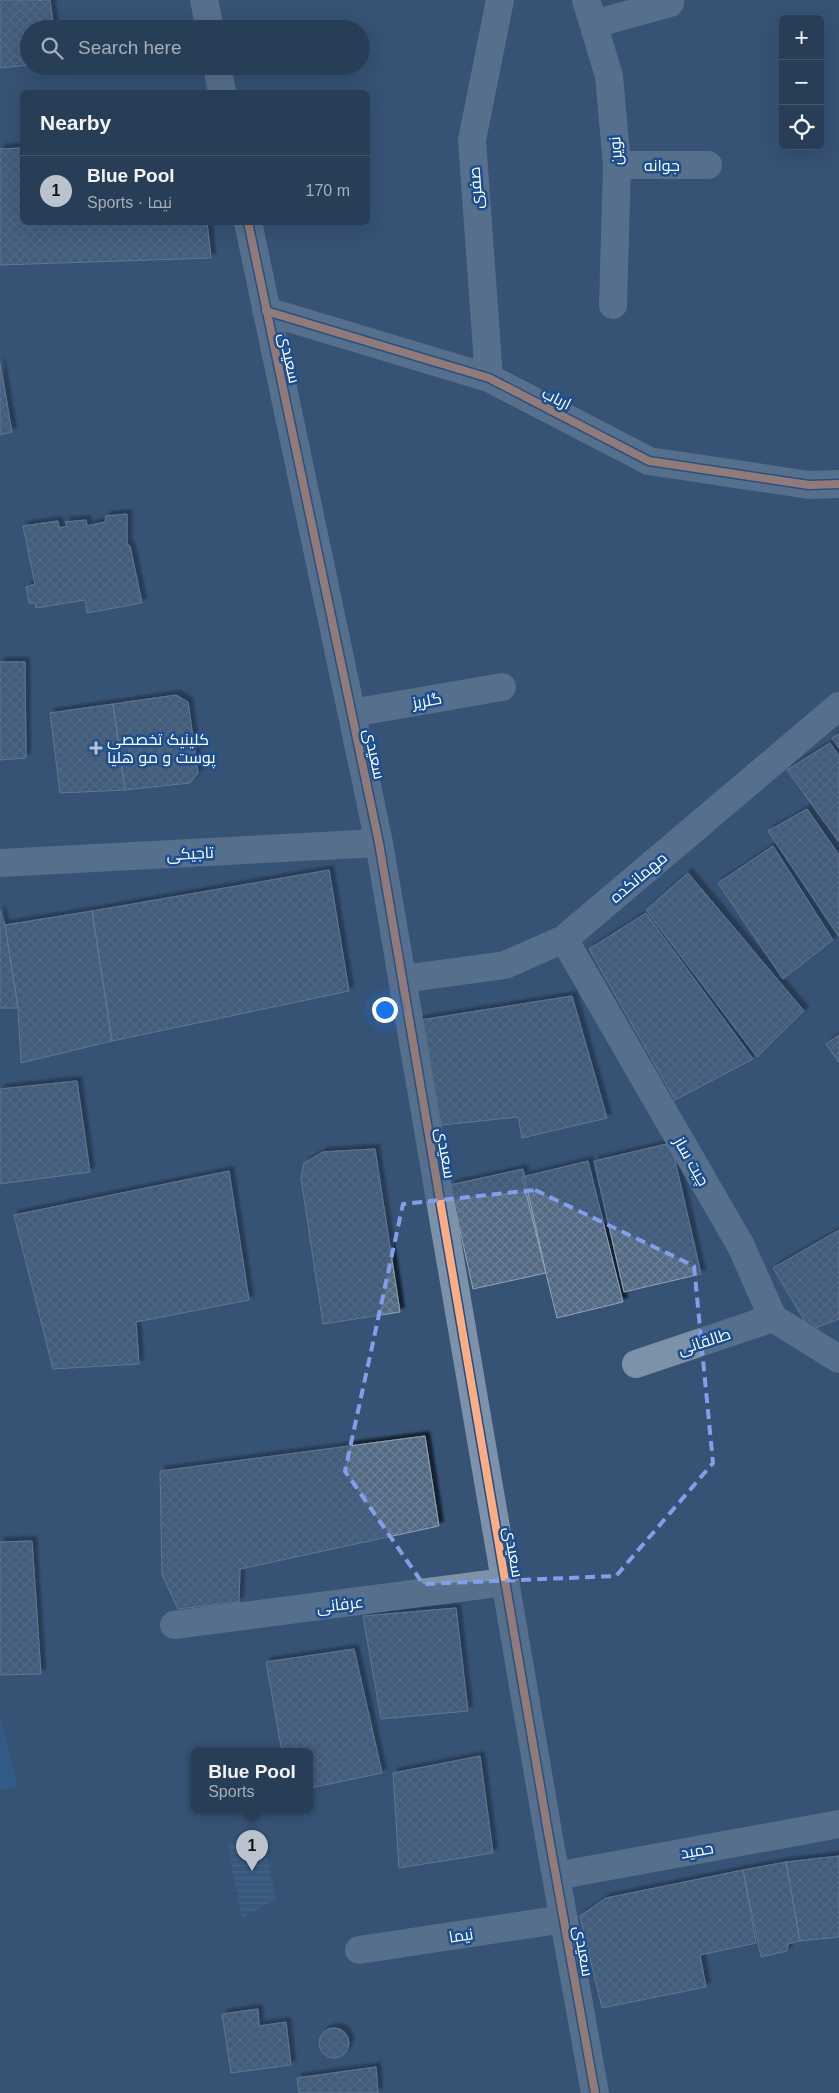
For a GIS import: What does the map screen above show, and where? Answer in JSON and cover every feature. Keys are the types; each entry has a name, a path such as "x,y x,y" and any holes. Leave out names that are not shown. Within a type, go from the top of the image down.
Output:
{"street":[{"path":"204,0 208,20"},
{"name":"صفری","path":"489,378 472,140 500,0"},
{"path":"590,12 670,3"},
{"name":"نوین","path":"590,12 609,76 617,165 613,305"},
{"path":"219,75 222,90"},
{"name":"جوانه","path":"617,165 708,166"},
{"name":"سعیدی","path":"249,225 379,843 595,2093"},
{"name":"ارباب","path":"266,311 489,378 649,461 809,485 839,484"},
{"name":"گلریز","path":"352,713 502,687"},
{"name":"مهمانکده","path":"403,979 504,965 564,940 839,706"},
{"name":"تاجیکی","path":"0,863 379,843"},
{"name":"چیت ساز","path":"564,940 741,1246 773,1318"},
{"path":"773,1318 839,1358"},
{"name":"طالقانی","path":"636,1364 773,1318"},
{"name":"عرفانی","path":"174,1625 506,1582"},
{"name":"حمید","path":"556,1876 839,1824"},
{"name":"نیما","path":"359,1950 564,1919"}],"highlighted area":[{"path":"535,1190 694,1266 713,1463 616,1576 423,1584 345,1471 403,1204"}],"shaded area":[{"path":"0,1717 18,1787 0,1790"},
{"path":"263,1837 276,1900 242,1918 227,1843"}],"building":[{"path":"0,0 50,0 53,20 20,20 20,66 0,68"},
{"path":"20,148 20,225 207,225 211,258 0,265 0,149"},
{"path":"0,363 12,432 0,435"},
{"path":"127,514 127,544 130,546 142,603 87,613 85,600 36,608 35,603 29,603 26,587 35,584 23,526 58,521 59,528 67,526 65,522 86,520 87,526 105,522 106,516"},
{"path":"0,662 25,662 26,758 0,760"},
{"path":"176,695 188,702 198,773 190,783 125,790 113,704"},
{"path":"113,704 125,790 60,793 50,713"},
{"path":"839,734 839,748 832,738"},
{"path":"830,743 839,756 839,842 787,770"},
{"path":"807,809 839,855 839,937 768,831"},
{"path":"773,846 833,940 783,979 718,883"},
{"path":"329,870 349,991 112,1041 92,911"},
{"path":"688,873 804,1011 757,1057 646,910"},
{"path":"0,910 5,925 18,1008 0,1008"},
{"path":"92,911 112,1041 21,1063 18,1008 5,925"},
{"path":"646,913 753,1059 675,1100 589,949"},
{"path":"572,996 607,1118 522,1138 518,1117 433,1126 414,1021"},
{"path":"839,1035 839,1063 826,1044"},
{"path":"77,1081 90,1172 0,1184 0,1089"},
{"path":"671,1143 701,1274 624,1292 594,1161"},
{"path":"375,1149 400,1312 323,1324 301,1178 304,1163 323,1152"},
{"path":"588,1161 623,1302 557,1318 522,1177"},
{"path":"523,1169 546,1273 473,1289 450,1185"},
{"path":"229,1171 249,1300 136,1322 139,1364 53,1369 14,1215"},
{"path":"839,1230 839,1319 810,1330 773,1268"},
{"path":"425,1436 439,1526 240,1569 239,1602 178,1609 162,1575 160,1471"},
{"path":"32,1541 41,1674 0,1675 0,1542"},
{"path":"456,1608 468,1711 381,1719 363,1616"},
{"path":"354,1649 382,1773 313,1787 313,1748 281,1748 266,1662"},
{"path":"480,1756 493,1853 399,1868 393,1773"},
{"path":"839,1856 839,1937 800,1941 786,1862"},
{"path":"786,1862 800,1941 788,1944 787,1951 761,1957 743,1870"},
{"path":"743,1870 756,1943 700,1955 706,1987 602,2008 580,1916 606,1898"},
{"path":"258,2009 259,2026 286,2022 291,2065 231,2073 222,2014"},
{"path":"334,2028 345,2032 349,2043 345,2054 334,2058 323,2054 319,2043 323,2032"},
{"path":"376,2067 378,2093 299,2093 297,2078"}],"cycle path":[{"path":"249,225 379,843 548,1832 595,2093"},
{"path":"266,311 489,378 649,461 809,485 839,484"}],"place":[{"name":"کلینیک تخصصی پوست و مو هلیا","path":"96,748"},
{"name":"Blue Pool","path":"252,1871"}]}
